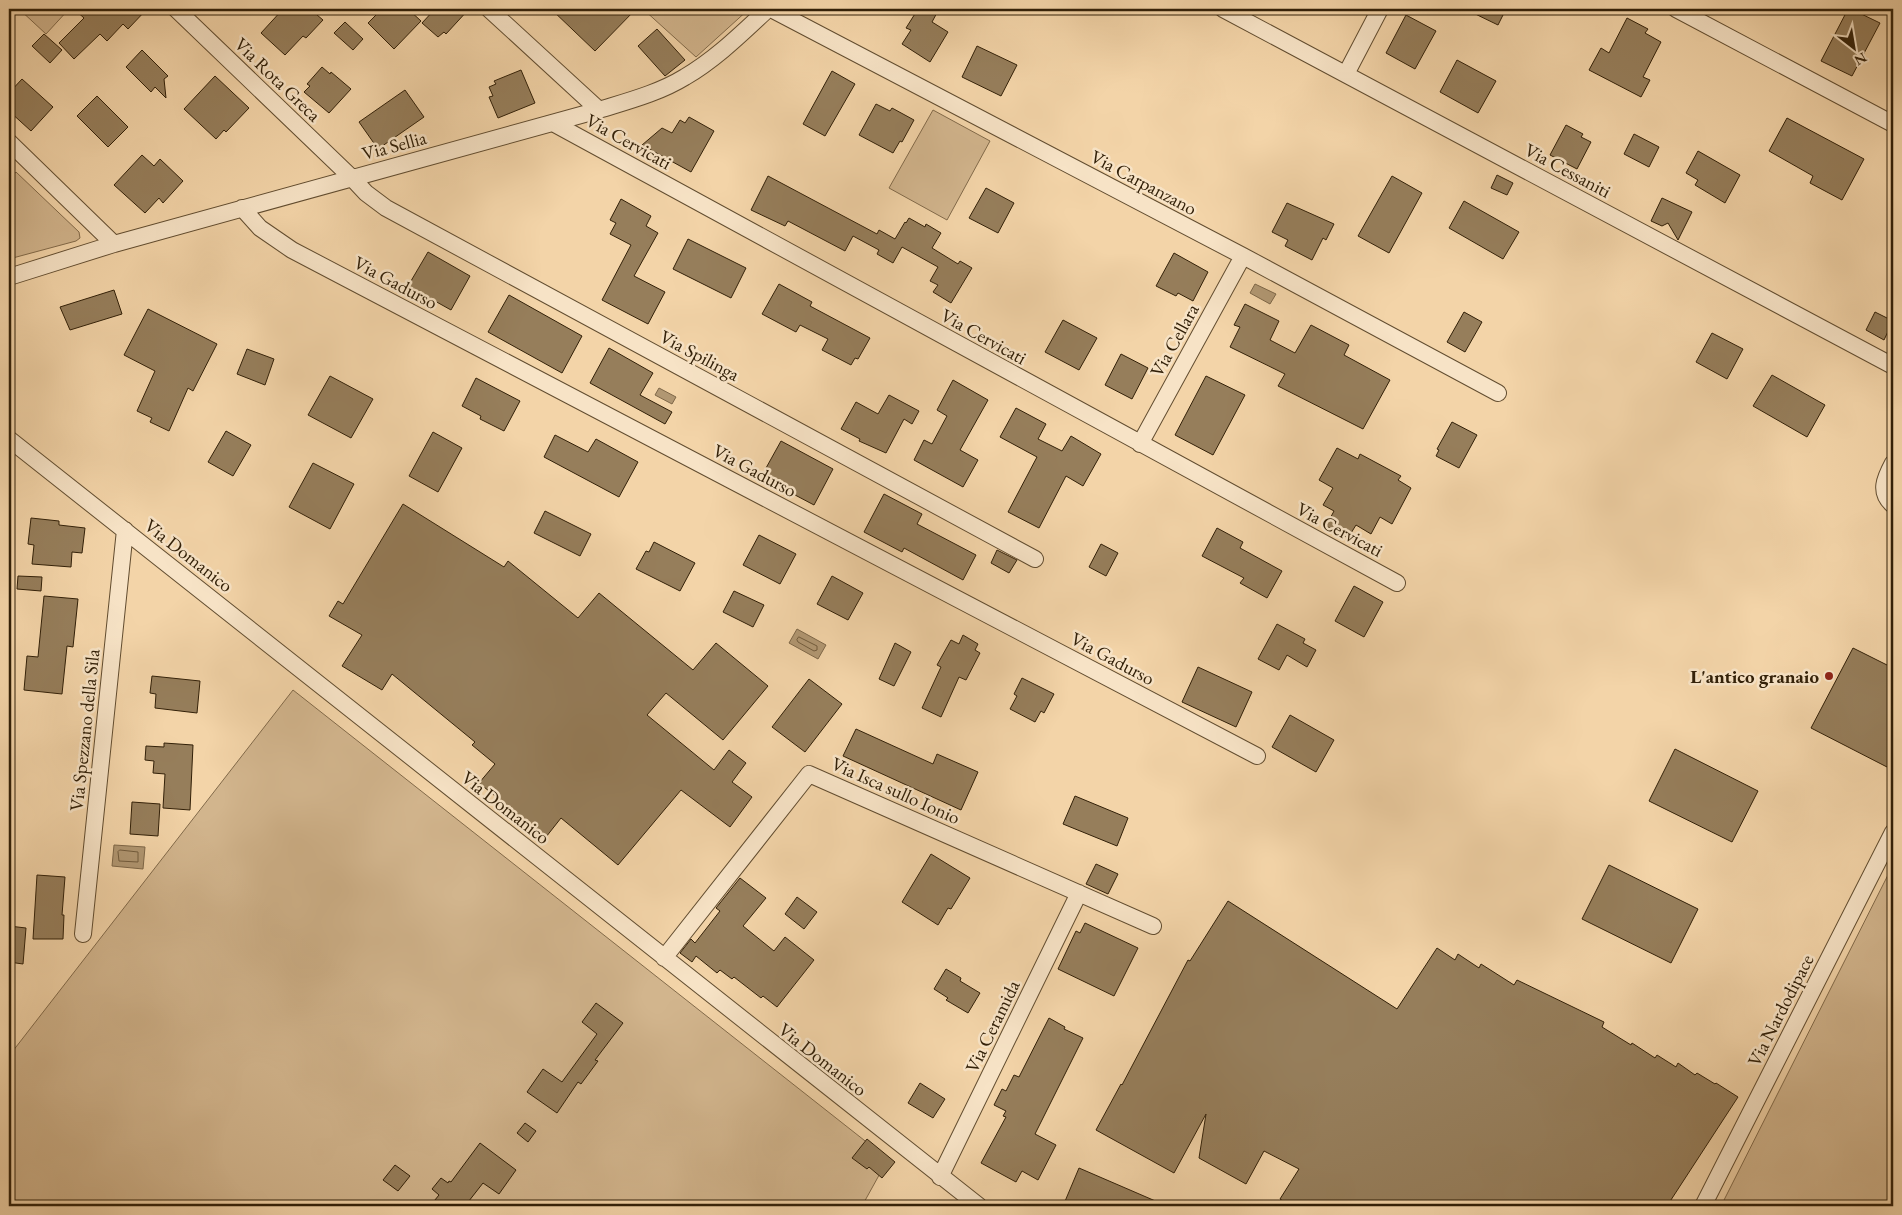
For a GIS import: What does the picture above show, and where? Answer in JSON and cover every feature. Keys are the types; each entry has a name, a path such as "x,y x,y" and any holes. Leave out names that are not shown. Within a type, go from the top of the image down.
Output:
{"street":[{"name":"Via Rota Greca","path":"176,9 352,178"},
{"path":"489,9 599,110"},
{"name":"Via Sellia","path":"9,277 114,244 599,110 658,91 686,77 722,50 769,9"},
{"name":"Via Carpanzano","path":"769,9 1243,256 1498,393"},
{"name":"Via Cessaniti","path":"1223,9 1893,366"},
{"path":"1346,74 1380,9"},
{"path":"1676,9 1893,124"},
{"name":"Via Cervicati","path":"553,122 1397,583"},
{"path":"9,142 114,244"},
{"name":"Via Spilinga","path":"352,178 366,193 390,211 1036,559"},
{"name":"Via Gadurso","path":"242,208 260,228 292,250 1257,756"},
{"name":"Via Cellara","path":"1140,444 1243,256"},
{"name":"Via Domanico","path":"9,439 940,1177 971,1204"},
{"path":"1893,463 1884,486 1887,498 1893,505"},
{"name":"Via Spezzano della Sila","path":"83,934 125,530"},
{"name":"Via Isca sullo Ionio","path":"664,958 809,774 1153,926"},
{"name":"Via Nardodipace","path":"1703,1206 1893,832"},
{"name":"Via Ceramida","path":"940,1177 1079,894"}],"shaded area":[{"path":"19,9 69,9 46,34"},
{"path":"643,9 749,9 696,57"},
{"path":"933,110 990,141 947,220 889,188"},
{"path":"16,172 79,232 80,238 76,241 9,259 9,180"},
{"path":"293,690 888,1159 862,1206 9,1206 9,1056"},
{"path":"1893,865 1893,1206 1721,1206"}],"water":[{"path":"1255,284 1276,294 1270,304 1250,293"},
{"path":"659,388 676,397 672,404 655,395"},
{"path":"797,629 826,645 818,659 789,643"},
{"path":"114,845 145,847 143,869 112,866"}],"building":[{"path":"74,9 147,9 128,29 123,24 107,41 100,34 74,59 59,43 84,18"},
{"path":"283,9 310,9 323,20 306,38 303,36 285,55 261,33"},
{"path":"382,9 408,9 421,21 394,49 368,23"},
{"path":"435,9 469,9 446,34 444,32 438,37 422,23"},
{"path":"551,9 636,9 595,51"},
{"path":"918,9 939,9 932,22 948,32 930,62 902,44 911,30 906,28"},
{"path":"1465,9 1506,9 1498,25"},
{"path":"1848,9 1880,23 1852,76 1821,61"},
{"path":"1406,15 1436,31 1415,69 1386,53"},
{"path":"1627,18 1648,29 1645,33 1661,42 1643,77 1650,80 1641,97 1589,70 1601,48 1609,53"},
{"path":"345,22 363,39 353,50 334,33"},
{"path":"657,29 685,60 665,76 638,46"},
{"path":"44,34 62,50 50,63 32,46"},
{"path":"977,46 1017,65 1001,96 962,77"},
{"path":"142,50 168,76 164,79 166,98 155,87 151,92 126,67"},
{"path":"1457,60 1496,81 1478,113 1440,92"},
{"path":"322,67 351,89 329,113 304,92 310,86 307,84"},
{"path":"521,70 535,103 498,118 489,97 493,96 489,87 496,84 494,81"},
{"path":"832,71 855,84 825,136 803,124"},
{"path":"215,76 249,108 226,132 224,130 216,139 184,109"},
{"path":"22,79 53,107 31,131 9,111 9,93"},
{"path":"405,90 424,117 378,149 359,122"},
{"path":"97,96 128,127 108,147 77,116"},
{"path":"876,104 890,111 892,108 914,120 902,142 900,141 893,153 859,135"},
{"path":"689,117 714,131 691,172 642,145 662,128 672,133 680,120 685,123"},
{"path":"1787,118 1864,159 1842,200 1810,183 1813,176 1769,151"},
{"path":"1566,125 1583,134 1581,137 1591,142 1577,169 1550,155"},
{"path":"1634,134 1659,147 1649,167 1624,154"},
{"path":"1698,151 1740,175 1725,203 1695,185 1698,180 1686,173"},
{"path":"142,155 154,166 160,159 183,181 163,203 159,198 145,213 114,185"},
{"path":"1497,175 1513,183 1507,195 1491,188"},
{"path":"768,176 877,234 879,230 895,239 909,218 925,227 926,224 941,233 932,248 958,264 960,261 972,268 951,303 933,292 938,285 930,281 938,267 902,247 893,263 877,254 879,250 853,236 845,251 788,221 785,226 751,210"},
{"path":"1392,176 1422,193 1389,253 1358,236"},
{"path":"986,188 1014,203 998,233 969,218"},
{"path":"1662,198 1692,212 1678,240 1668,223 1662,226 1651,221"},
{"path":"621,199 651,216 646,226 658,233 634,276 665,292 648,324 602,300 631,245 610,234 616,223 610,220"},
{"path":"1464,201 1519,232 1503,259 1449,228"},
{"path":"1287,203 1334,224 1326,240 1323,238 1312,260 1285,246 1288,240 1272,232"},
{"path":"688,239 746,268 731,298 673,269"},
{"path":"428,252 470,276 451,310 408,286"},
{"path":"1174,253 1208,272 1193,301 1178,293 1176,296 1156,286"},
{"path":"779,284 812,302 810,306 870,338 858,359 855,358 851,365 822,350 828,339 800,325 796,332 762,314"},
{"path":"114,290 122,314 70,330 60,307"},
{"path":"509,295 582,336 562,373 488,332"},
{"path":"1245,304 1279,321 1270,340 1295,353 1311,325 1349,345 1344,355 1390,380 1363,429 1278,386 1285,374 1230,347 1240,327 1234,325"},
{"path":"148,309 217,344 193,391 188,388 169,431 150,422 152,418 137,411 155,371 124,355"},
{"path":"1464,312 1482,322 1465,352 1447,342"},
{"path":"1875,312 1893,321 1884,340 1866,330"},
{"path":"1063,320 1097,338 1079,370 1045,352"},
{"path":"1712,333 1743,349 1727,379 1696,362"},
{"path":"609,348 653,373 640,395 672,412 665,424 590,383"},
{"path":"247,349 274,359 265,385 237,374"},
{"path":"1121,354 1148,368 1132,399 1105,385"},
{"path":"1772,375 1825,405 1807,437 1753,406"},
{"path":"330,376 373,399 351,438 308,415"},
{"path":"1206,376 1245,395 1213,455 1175,435"},
{"path":"476,378 520,401 504,431 480,419 481,416 462,406"},
{"path":"953,380 988,400 960,450 978,460 963,487 914,460 924,440 932,444 947,416 937,410"},
{"path":"889,395 919,411 912,424 904,419 886,453 859,441 860,439 841,429 856,402 878,414"},
{"path":"1016,408 1046,424 1038,439 1062,451 1071,436 1101,454 1083,486 1066,476 1039,528 1008,512 1037,457 1000,437"},
{"path":"1452,422 1477,435 1459,468 1436,456 1439,450 1437,449"},
{"path":"226,431 251,445 233,476 208,462"},
{"path":"433,432 462,448 438,492 409,476"},
{"path":"555,435 588,452 596,439 638,462 619,497 544,457"},
{"path":"781,441 833,469 814,505 761,477"},
{"path":"1337,448 1358,459 1360,454 1401,476 1398,480 1411,488 1392,524 1380,517 1371,534 1356,525 1348,538 1326,526 1334,511 1323,505 1333,488 1319,480"},
{"path":"313,463 354,484 330,529 289,507"},
{"path":"884,494 922,514 917,524 976,555 963,580 904,548 902,552 864,532"},
{"path":"403,504 504,567 508,561 578,618 599,593 693,670 716,643 768,686 723,740 666,693 647,715 714,770 729,750 746,763 732,782 752,797 730,827 681,790 618,865 561,818 546,837 479,783 495,764 472,745 475,742 392,674 382,690 342,666 362,635 329,616 338,601 343,604"},
{"path":"545,511 591,534 580,556 534,533"},
{"path":"31,518 59,521 59,525 85,528 82,553 72,552 71,567 32,564 34,545 28,544"},
{"path":"1217,528 1243,542 1240,548 1282,571 1267,598 1240,583 1244,578 1202,556"},
{"path":"759,535 796,554 780,584 743,565"},
{"path":"654,542 695,563 680,591 636,569 646,551 649,552"},
{"path":"1101,544 1118,553 1106,576 1089,567"},
{"path":"997,550 1017,560 1009,573 991,563"},
{"path":"18,576 42,577 41,591 17,589"},
{"path":"832,576 863,593 848,620 817,604"},
{"path":"1354,586 1383,602 1364,637 1335,621"},
{"path":"734,591 764,605 753,627 723,612"},
{"path":"44,596 78,599 73,647 67,646 62,694 24,690 27,656 38,657"},
{"path":"1277,624 1305,639 1303,643 1316,650 1307,667 1287,655 1279,670 1258,659"},
{"path":"963,635 978,644 975,650 980,653 966,680 959,677 941,717 922,708 941,667 937,665 951,640 959,644"},
{"path":"895,643 911,652 894,686 879,679"},
{"path":"1853,648 1893,668 1893,754 1887,767 1811,728"},
{"path":"1198,667 1252,692 1236,727 1182,702"},
{"path":"152,676 200,681 197,713 155,708 156,694 150,693"},
{"path":"1022,678 1054,694 1044,713 1041,711 1035,722 1010,709 1017,696 1014,694"},
{"path":"809,679 842,704 805,752 772,727"},
{"path":"1290,715 1334,740 1316,772 1272,747"},
{"path":"856,729 933,764 937,754 978,772 961,810 843,756"},
{"path":"164,743 193,745 190,810 163,808 165,774 153,773 154,761 145,760 146,746 164,747"},
{"path":"1675,749 1758,791 1732,842 1649,801"},
{"path":"1075,796 1128,818 1117,846 1063,824"},
{"path":"132,802 160,804 158,836 130,834"},
{"path":"931,854 970,878 951,909 948,908 938,925 902,902"},
{"path":"1096,864 1118,874 1108,894 1086,884"},
{"path":"1609,865 1698,909 1671,963 1582,919"},
{"path":"37,875 65,877 62,915 64,915 63,939 33,939"},
{"path":"740,878 766,898 743,926 774,951 785,937 814,960 777,1007 763,996 761,998 734,977 732,979 720,970 717,973 696,956 692,962 680,953 691,939 695,943 720,911 716,908"},
{"path":"797,897 817,912 804,929 785,914"},
{"path":"1228,901 1397,1009 1437,948 1455,960 1458,954 1479,968 1481,964 1514,985 1517,980 1604,1022 1602,1027 1631,1045 1632,1043 1655,1058 1657,1055 1676,1067 1678,1063 1695,1075 1697,1073 1738,1097 1667,1206 1291,1206 1280,1199 1299,1169 1264,1151 1246,1184 1199,1158 1206,1114 1174,1173 1096,1130 1188,960 1190,961"},
{"path":"1085,923 1138,948 1114,996 1058,969 1076,931 1080,933"},
{"path":"9,926 26,928 23,964 9,962"},
{"path":"946,969 961,978 960,981 980,993 968,1013 946,1000 948,998 934,989"},
{"path":"596,1003 623,1023 595,1060 598,1061 581,1084 578,1082 557,1113 527,1092 543,1069 562,1082 597,1034 582,1022"},
{"path":"1049,1018 1065,1027 1064,1029 1083,1038 1035,1134 1056,1145 1038,1180 1022,1171 1016,1182 981,1163 1006,1117 1003,1116 1006,1111 994,1105 1002,1089 1006,1091 1014,1075 1019,1077"},
{"path":"920,1083 945,1099 933,1118 908,1103"},
{"path":"525,1123 536,1131 528,1142 517,1133"},
{"path":"867,1139 895,1162 882,1178 869,1167 867,1169 852,1158"},
{"path":"480,1143 516,1170 499,1194 483,1183 465,1206 430,1206 439,1195 432,1189 441,1178 448,1183 449,1181 451,1182"},
{"path":"395,1165 410,1176 398,1191 383,1180"},
{"path":"1079,1168 1167,1206 1063,1206"}],"place":[{"name":"L'antico granaio","path":"1829,676"}]}
